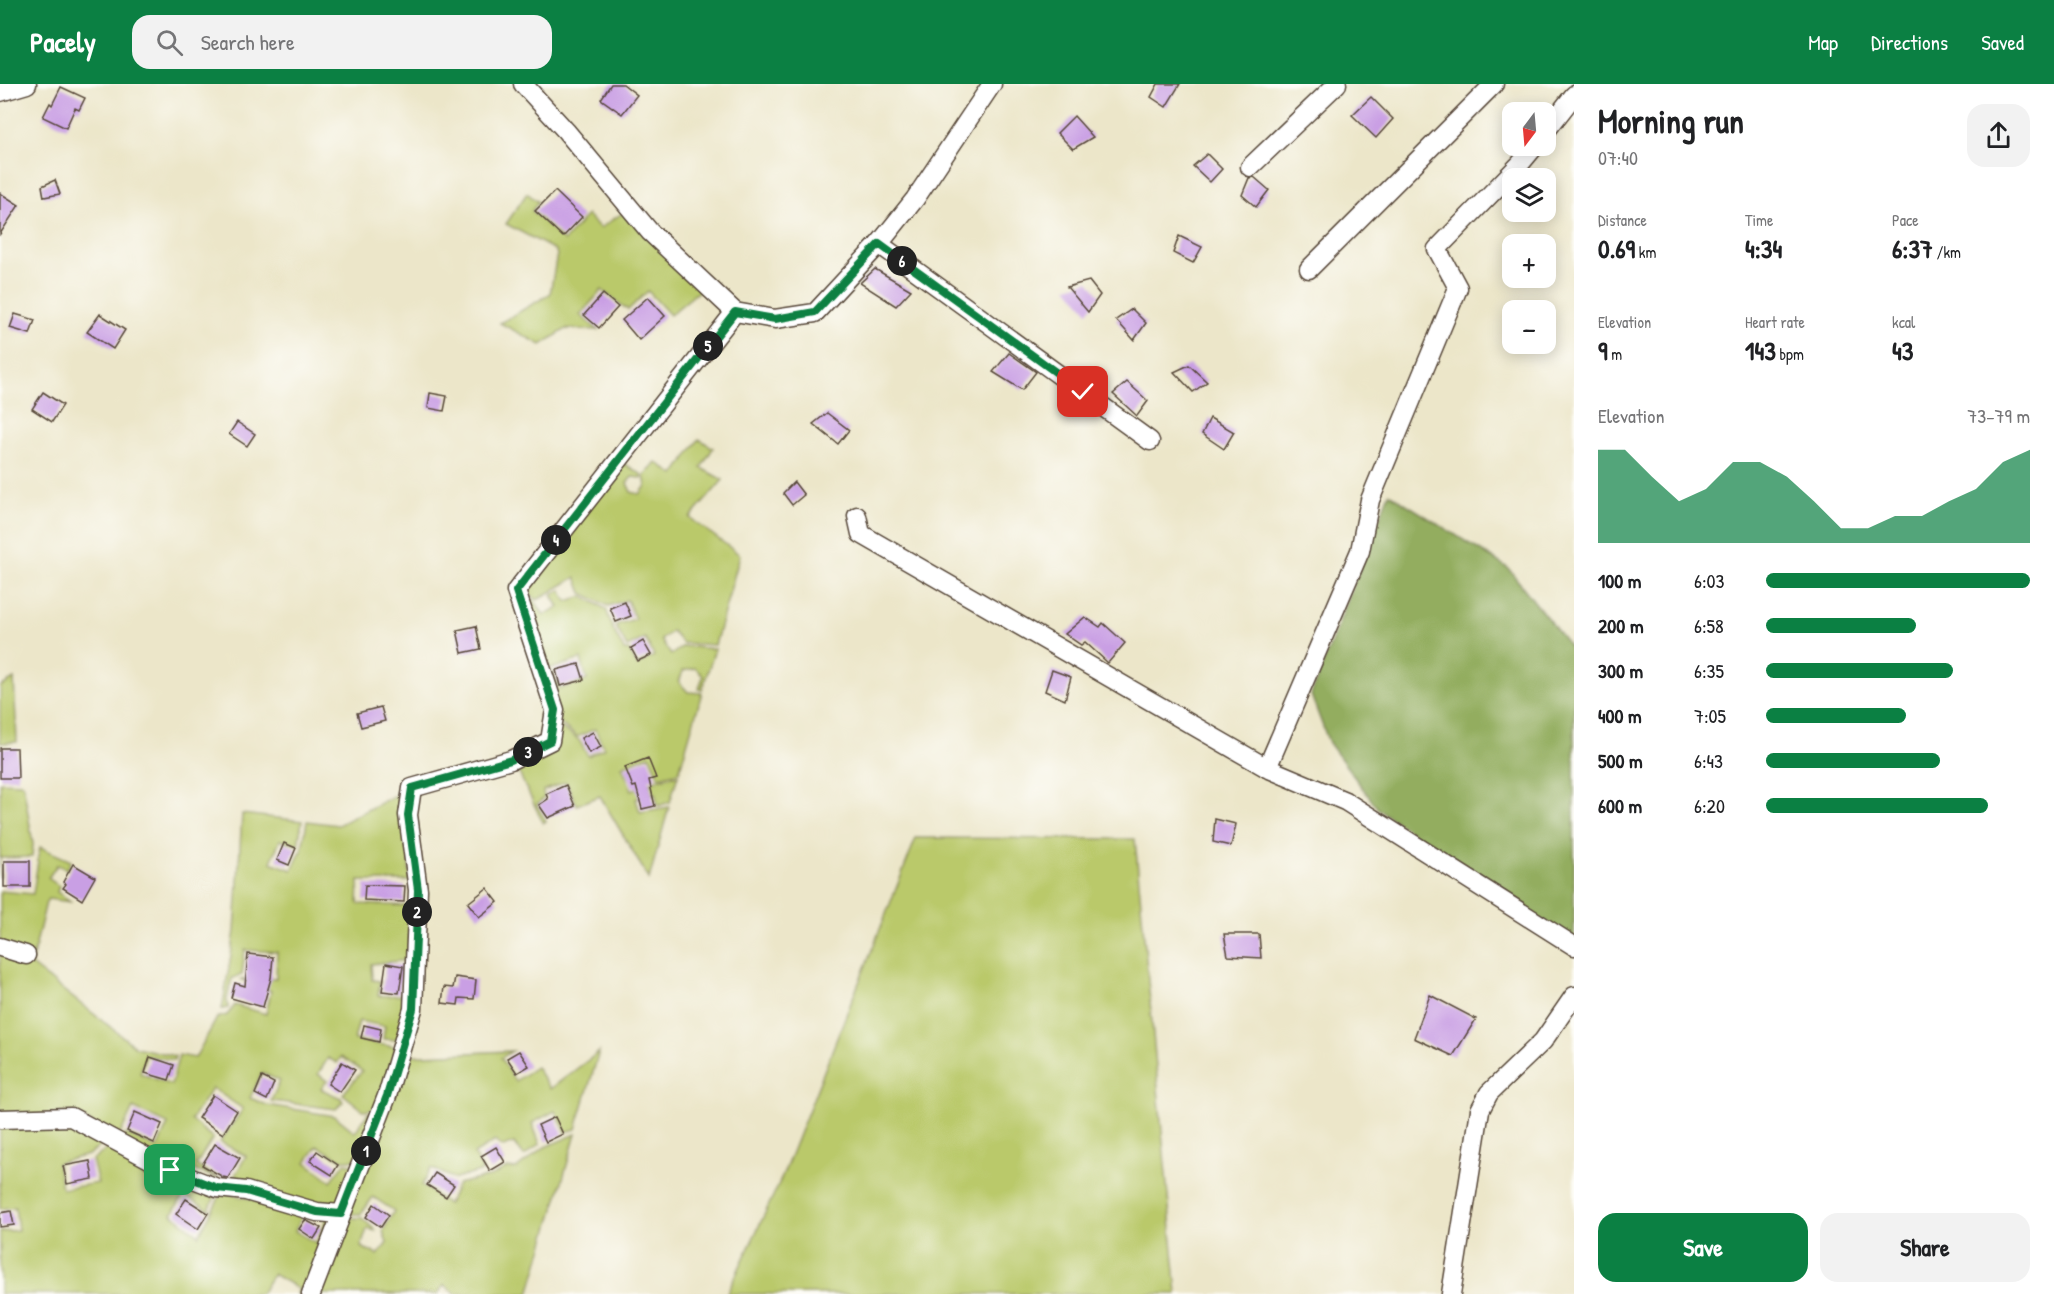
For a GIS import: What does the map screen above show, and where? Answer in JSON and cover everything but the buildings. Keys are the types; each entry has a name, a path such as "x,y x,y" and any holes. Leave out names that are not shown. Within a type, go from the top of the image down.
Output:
{"street":[{"path":"0,92 27,84"},
{"path":"523,84 566,131 650,232 735,312 775,319 815,312 879,244 915,199 992,84"},
{"path":"1250,167 1337,84"},
{"path":"1309,269 1494,84"},
{"path":"1556,118 1574,94"},
{"path":"1267,768 1359,551 1370,500 1458,288 1437,249 1527,156"},
{"path":"879,244 1150,441"},
{"path":"311,1294 387,1096 413,1009 418,890 408,815 412,788 511,760 550,741 555,710 516,591 735,312"},
{"path":"857,516 861,534 1267,768 1345,801 1574,946"},
{"path":"0,947 26,955"},
{"path":"1451,1294 1480,1110 1490,1093 1543,1041 1574,996"},
{"path":"0,1119 71,1117 170,1170 217,1188 246,1191 317,1212 341,1214"}],"green space":[{"path":"527,193 538,202 532,211 564,241 587,215 600,228 627,210 701,289 670,315 648,291 628,310 602,290 580,315 598,330 566,329 541,345 500,323 550,294 557,254 555,250 506,224"},
{"path":"699,439 713,448 701,468 723,480 690,518 740,555 715,645 682,643 672,631 661,640 671,655 683,646 715,649 702,690 699,689 703,676 695,668 683,671 679,682 688,692 702,693 679,772 659,777 649,755 622,766 632,790 659,779 678,775 670,802 658,806 655,793 636,799 640,812 669,807 649,879 600,796 577,805 566,782 543,791 544,798 537,805 546,821 543,823 515,765 560,727 579,740 588,756 604,748 595,729 577,737 560,723 546,672 554,673 560,689 587,680 581,659 554,668 545,668 523,592 537,604 544,615 559,607 552,595 561,590 567,601 583,596 606,609 624,650 629,650 637,665 654,656 645,638 627,647 615,625 635,619 627,600 608,606 582,593 576,577 537,600 521,586 618,460 641,474 642,478 632,477 627,483 631,492 640,494 646,486 644,476 656,462 674,475"},
{"path":"1389,493 1508,568 1574,652 1574,945 1378,809 1329,743 1311,695"},
{"path":"14,679 17,742 0,743 0,687"},
{"path":"0,782 23,783 33,844 32,857 0,858"},
{"path":"405,790 410,881 359,881 358,904 412,906 409,960 371,964 372,980 380,981 378,996 407,995 398,1040 383,1039 385,1026 359,1021 354,1040 396,1047 376,1109 364,1111 343,1094 362,1071 341,1057 337,1063 328,1058 318,1074 327,1081 321,1089 341,1098 343,1102 336,1109 271,1101 280,1081 262,1073 250,1098 267,1105 335,1116 355,1132 368,1113 376,1116 357,1160 342,1160 317,1146 306,1162 331,1181 345,1163 356,1165 337,1211 230,1184 246,1156 220,1142 243,1109 212,1088 191,1120 213,1138 196,1165 219,1179 121,1143 126,1134 157,1148 168,1124 133,1108 118,1139 73,1112 0,1119 0,891 33,894 40,847 71,861 67,869 57,865 48,878 59,886 57,892 72,902 48,899 46,902 31,965 136,1047 175,1056 174,1060 146,1056 140,1073 171,1085 179,1055 195,1058 217,1018 227,1015 235,1005 266,1014 271,991 242,980 276,978 277,952 245,950 242,975 232,978 227,999 228,1008 222,1009 235,931 242,814 302,821 298,845 280,840 271,862 292,870 302,849 307,821 338,825"},
{"path":"916,838 1135,839 1177,1294 727,1294 783,1175"},
{"path":"512,1051 501,1058 515,1081 536,1067 550,1089 599,1052 576,1129 566,1132 555,1111 532,1123 540,1144 524,1156 514,1143 503,1147 495,1141 474,1154 483,1171 455,1179 431,1168 422,1185 448,1204 458,1184 492,1176 507,1168 516,1169 545,1147 576,1134 529,1294 456,1294 444,1285 438,1294 317,1294 344,1218 362,1218 376,1231 367,1229 361,1247 378,1255 387,1243 383,1231 394,1211 373,1197 361,1214 345,1214 401,1056"},
{"path":"68,1120 105,1143 88,1155 57,1163 62,1189 98,1183 92,1160 112,1146 217,1192 209,1210 184,1195 172,1214 199,1235 222,1192 304,1212 295,1231 316,1243 326,1216 336,1219 307,1294 297,1294 299,1289 273,1274 261,1294 0,1294 0,1232 18,1230 15,1207 0,1209 0,1127"}],"route":[{"path":"170,1170 217,1188 246,1191 317,1212 341,1214 387,1096 413,1009 418,890 408,815 412,788 511,760 550,741 555,710 516,591 735,312 775,319 815,312 879,244 1083,392"}]}
